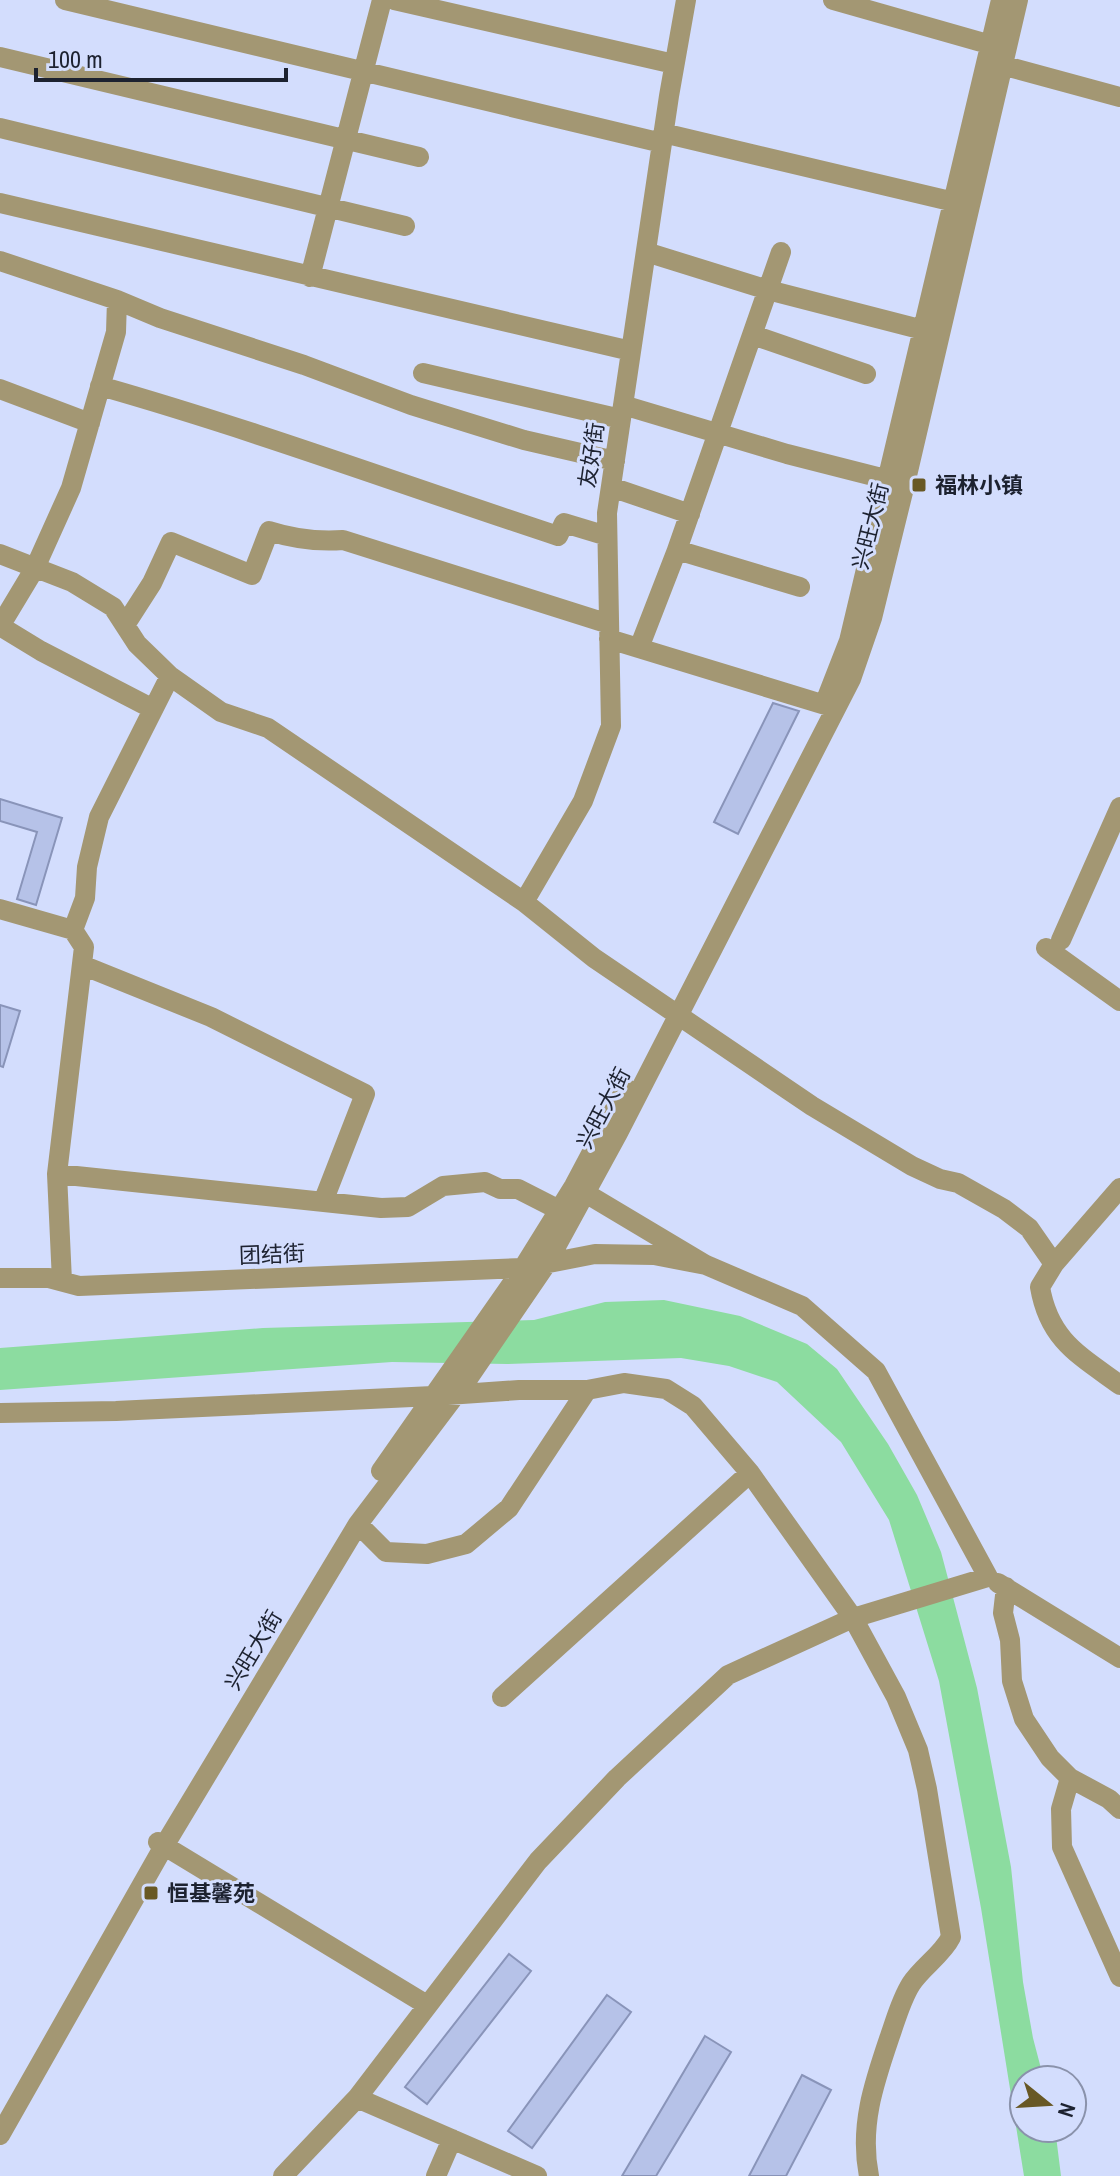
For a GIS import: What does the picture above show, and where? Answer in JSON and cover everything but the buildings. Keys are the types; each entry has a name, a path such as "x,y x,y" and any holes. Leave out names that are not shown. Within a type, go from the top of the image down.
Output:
{"street":[{"path":"65,0 363,72 962,204"},
{"path":"310,277 382,0"},
{"path":"394,0 674,64"},
{"name":"友好街","path":"524,902 583,801 611,726 607,536 611,487 686,0"},
{"path":"833,0 1120,97"},
{"name":"兴旺大街","path":"997,55 1001,0"},
{"name":"兴旺大街","path":"0,2135 161,1844 358,1524 458,1382 580,1190 830,706 851,679 872,618 896,482 997,55 1018,0"},
{"path":"0,57 419,157"},
{"path":"0,128 405,226"},
{"path":"0,203 631,351"},
{"path":"646,252 768,290 932,332"},
{"path":"639,648 690,514 781,252"},
{"path":"0,261 411,405 524,440 615,461"},
{"path":"117,300 116,332 71,488 35,568 0,626 41,651 153,709"},
{"path":"753,335 866,374"},
{"path":"423,373 622,412 896,482"},
{"path":"100,386 240,427 375,476 558,536 564,523 607,536"},
{"path":"0,389 90,423"},
{"path":"611,487 690,514"},
{"path":"125,625 152,583 171,542 252,575 269,531 305,540 343,540 609,632 639,648 830,706"},
{"path":"677,550 800,587"},
{"path":"0,554 72,582 113,607 137,644 170,676 221,712 268,728 524,902 594,958 812,1106 912,1166 983,1194 1029,1228 1054,1264"},
{"path":"73,930 85,898 87,867 99,817 170,676"},
{"path":"1120,807 1054,944 1120,1001"},
{"path":"0,909 73,930 84,947 57,1174 62,1281"},
{"path":"82,965 211,1017 365,1094 323,1202"},
{"path":"57,1174 381,1208 408,1207 443,1186 485,1182 500,1189 518,1189 566,1213"},
{"path":"1120,1188 1054,1264 1040,1287 1044,1311 1066,1345 1120,1385"},
{"path":"580,1190 706,1265 802,1306 876,1371 988,1577 1120,1658"},
{"name":"团结街","path":"0,1278 49,1278 79,1286 530,1273 595,1254 654,1255 706,1265"},
{"name":"兴旺大街","path":"458,1382 530,1273"},
{"path":"0,1413 131,1411 433,1396 458,1382 587,1390 624,1383 666,1389 693,1406 750,1473 853,1618 896,1697 918,1750 952,1931 948,1943 928,1963 905,1995 874,2083 866,2117 864,2151 869,2176"},
{"path":"358,1524 386,1552 427,1554 466,1544 509,1508 587,1390"},
{"name":"兴旺大街","path":"0,2120 341,1532 433,1396"},
{"path":"502,1697 750,1473"},
{"path":"283,2176 357,2098 538,1861 617,1778 728,1675 853,1618 988,1577"},
{"path":"1006,1587 1003,1613 1010,1640 1012,1681 1024,1719 1050,1758 1070,1778 1109,1799 1120,1809"},
{"path":"1070,1778 1061,1809 1062,1847 1120,1977"},
{"path":"161,1844 427,2005"},
{"path":"357,2098 537,2176"},
{"path":"436,2176 452,2139"}],"shaded area":[{"path":"664,1300 740,1316 807,1344 837,1369 888,1444 917,1495 941,1552 977,1688 1011,1867 1023,1982 1040,2064 1008,2064 1008,2076 939,1681 889,1520 841,1442 777,1382 729,1366 681,1358 507,1364 392,1362 0,1390 0,1348 263,1328 534,1320 605,1302"},
{"path":"1019,2144 1057,2144 1061,2176 1024,2176"}],"place":[{"name":"福林小镇","path":"919,485"},
{"name":"恒基馨苑","path":"151,1893"}]}
